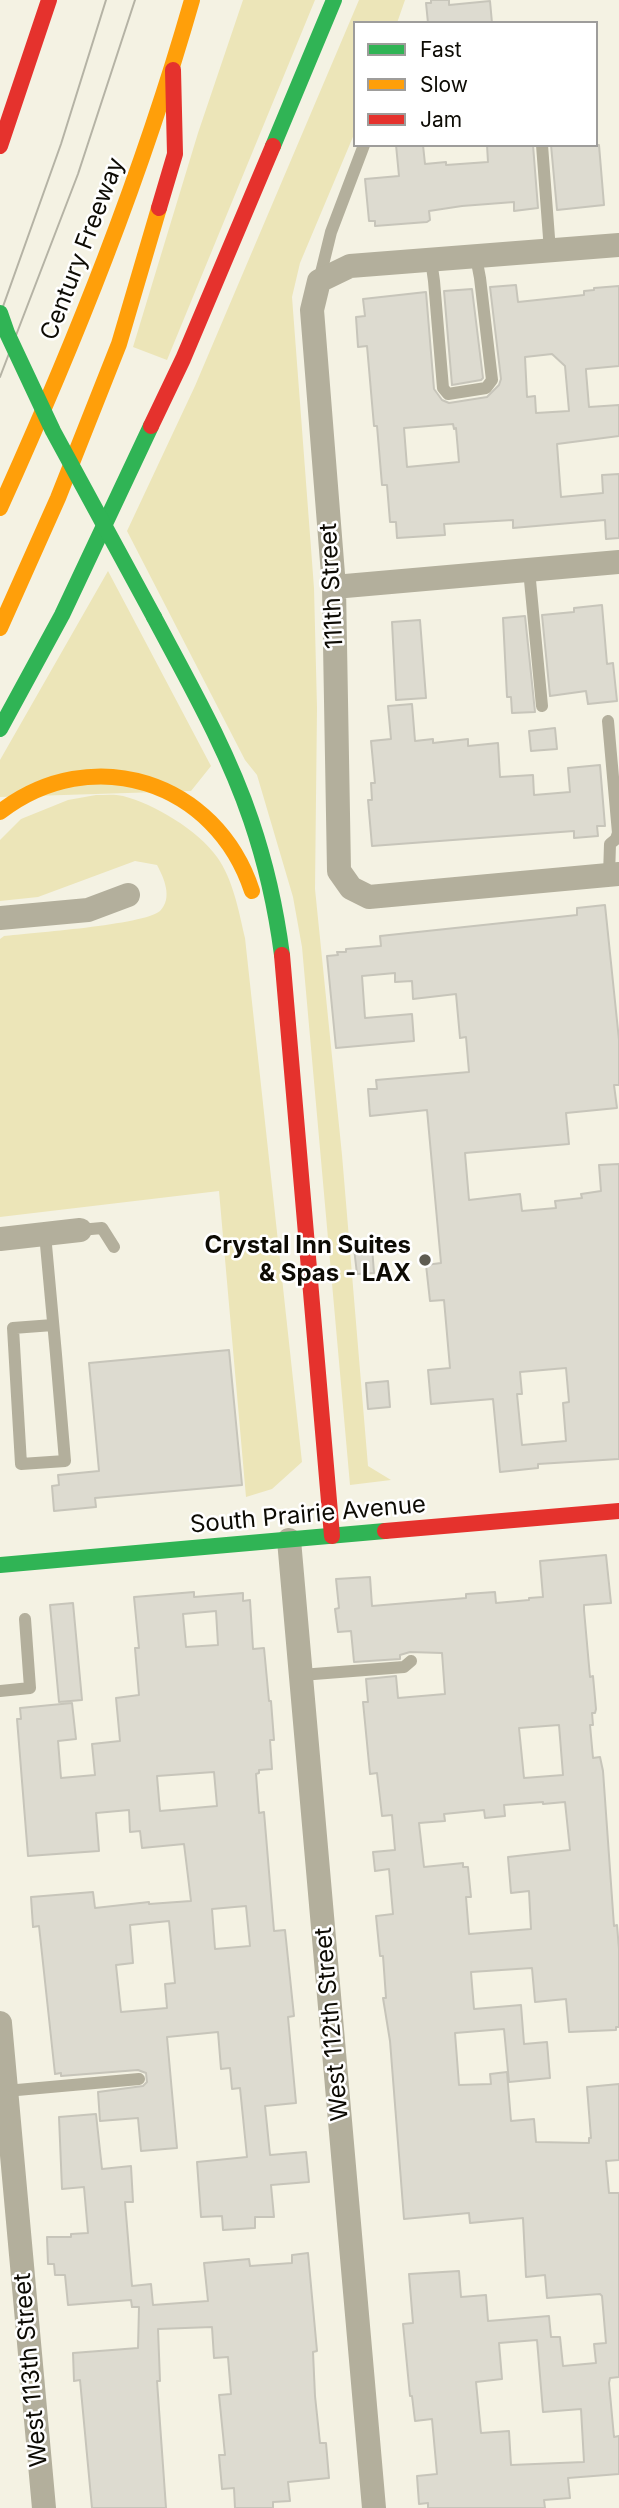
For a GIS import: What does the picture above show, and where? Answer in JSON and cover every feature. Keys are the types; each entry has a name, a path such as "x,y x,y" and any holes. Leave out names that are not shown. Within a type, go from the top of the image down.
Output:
{"main road":[{"path":"0,146 49,0"},
{"name":"Century Freeway","path":"0,508 116,236 173,70 192,0"},
{"path":"0,729 62,615 183,359 334,0"},
{"path":"0,628 58,498 119,344 176,153 173,70"},
{"path":"0,313 53,430 155,617 231,767 260,844 273,895 285,974 332,1536"},
{"path":"0,812 22,796 61,783 99,777 139,780 171,793 201,812 229,841 249,879 254,902"},
{"path":"260,926 285,974"},
{"name":"South Prairie Avenue","path":"0,1565 619,1511"}],"street":[{"path":"319,281 350,266 619,245"},
{"name":"111th Street","path":"319,281 312,310 334,587 339,871 351,888 369,897 614,875"},
{"path":"334,587 619,562"},
{"path":"0,918 88,909 128,895"},
{"path":"0,1239 80,1230"},
{"name":"West 112th Street","path":"289,1539 374,2508"},
{"name":"West 113th Street","path":"0,2023 44,2508"}],"lane":[{"path":"319,281 331,232 363,147"},
{"path":"542,147 550,251"},
{"path":"430,260 435,281 443,388 448,394 486,388 492,380 476,257"},
{"path":"529,570 542,706"},
{"path":"608,721 618,833 610,844 614,875"},
{"path":"80,1230 102,1228 114,1247"},
{"path":"46,1234 65,1461 22,1464 13,1328 53,1325"},
{"path":"0,1691 30,1688 25,1619"},
{"path":"301,1675 404,1667 411,1661"},
{"path":"6,2091 139,2079"}],"shaded area":[{"path":"243,0 315,0 167,360 133,347 198,133"},
{"path":"359,0 405,0 398,21 353,21 353,137 300,263 292,297 314,588 317,708 315,889 342,1155 368,1466 391,1480 350,1485 302,947 293,897 257,775 245,760 127,531 195,386"},
{"path":"108,571 211,766 191,791 0,797 0,760"},
{"path":"96,795 120,795 148,805 199,837 223,866 235,896 245,938 302,1462 272,1489 246,1497 219,1191 0,1217 0,939 4,936 86,928 133,920 160,911 166,900 164,882 157,865 135,861 38,897 0,901 0,840 21,819 68,800"}],"building":[{"path":"431,0 449,0 449,5 490,1 492,21 428,21 426,3 431,3"},
{"path":"599,145 604,205 557,210 551,147"},
{"path":"396,147 423,147 425,164 446,162 446,165 488,162 487,147 533,147 538,208 514,211 514,202 462,206 429,211 430,220 427,222 375,226 375,221 369,221 365,179 399,176"},
{"path":"516,285 518,302 584,295 584,291 594,288 619,286 619,366 586,371 589,407 619,405 619,436 557,444 561,497 603,493 602,475 619,474 619,538 606,539 605,520 513,528 513,520 444,524 445,535 397,538 396,522 390,522 387,485 382,485 367,346 358,347 356,317 365,316 363,299 426,292 434,389 442,400 449,403 487,397 499,385 501,379 490,287","holes":["552,354 565,366 569,411 536,413 535,396 527,397 525,357","453,424 454,429 456,428 459,462 407,467 404,428"]},
{"path":"472,289 483,378 452,385 444,291"},
{"path":"602,605 607,664 613,663 617,701 588,704 586,691 550,696 542,615 574,612 574,608"},
{"path":"525,616 535,712 512,713 511,697 507,697 503,618"},
{"path":"420,620 426,698 396,700 392,622"},
{"path":"412,704 415,741 433,739 433,743 468,739 468,746 498,743 500,777 533,775 534,795 570,792 568,768 600,765 605,826 597,826 598,836 574,838 574,831 372,846 368,800 372,800 371,783 375,783 371,741 391,739 388,706"},
{"path":"555,728 557,749 531,751 529,731"},
{"path":"605,905 619,1040 619,1085 614,1085 617,1108 566,1113 569,1144 465,1153 469,1200 520,1194 522,1211 556,1208 555,1201 582,1198 581,1194 601,1191 599,1165 619,1164 619,1459 538,1464 538,1468 500,1472 493,1399 431,1404 428,1370 450,1368 444,1300 430,1301 426,1265 441,1263 427,1110 370,1116 368,1089 377,1089 376,1080 469,1072 466,1037 460,1038 456,994 413,999 412,981 395,982 395,973 362,976 365,1018 412,1014 414,1041 336,1048 327,956 338,955 337,952 346,952 346,949 381,946 380,936 577,915 577,908","holes":["566,1368 569,1402 563,1403 566,1441 522,1445 517,1394 522,1394 520,1372"]},
{"path":"372,1247 374,1273 357,1274 354,1248"},
{"path":"229,1350 242,1485 95,1498 96,1507 54,1511 52,1486 59,1485 58,1475 99,1471 89,1363"},
{"path":"388,1381 390,1407 368,1409 366,1383"},
{"path":"606,1555 611,1603 584,1605 584,1610 590,1677 593,1676 596,1709 595,1713 592,1713 593,1725 590,1725 593,1758 600,1757 603,1771 614,1926 617,1925 619,2027 616,2027 616,2030 569,2032 566,1999 535,2002 532,1968 471,1972 474,2009 521,2005 524,2044 547,2042 550,2078 509,2082 504,2029 455,2033 459,2085 491,2084 490,2074 507,2072 511,2121 534,2119 536,2142 589,2143 591,2138 587,2087 619,2084 619,2160 606,2161 609,2193 619,2193 619,2377 610,2378 609,2383 614,2437 619,2436 619,2474 568,2478 570,2498 544,2500 545,2508 428,2508 428,2503 419,2504 417,2476 437,2474 432,2419 415,2421 410,2396 403,2324 413,2323 409,2274 459,2271 461,2297 486,2295 488,2321 549,2316 551,2337 560,2337 563,2366 596,2363 594,2344 606,2343 602,2296 547,2298 545,2275 526,2277 523,2218 470,2223 469,2213 404,2219 390,2041 383,1998 386,1998 383,1956 380,1956 376,1916 393,1914 389,1869 375,1871 373,1852 395,1850 392,1815 382,1816 377,1773 370,1774 363,1702 368,1702 366,1679 396,1676 398,1698 445,1694 442,1653 410,1652 400,1655 400,1659 354,1662 351,1631 338,1632 335,1609 339,1608 336,1579 370,1577 372,1606 466,1598 466,1594 495,1592 496,1603 543,1597 540,1561","holes":["559,1725 563,1775 524,1778 519,1728","565,1802 570,1850 508,1857 511,1893 529,1891 531,1929 469,1934 466,1897 471,1897 468,1867 463,1867 463,1863 424,1867 419,1823 445,1821 444,1814 484,1810 485,1818 505,1816 504,1805","537,2340 543,2412 581,2409 584,2462 511,2465 509,2431 481,2433 476,2382 502,2379 499,2343"]},
{"path":"194,1592 194,1597 243,1593 243,1601 250,1600 253,1649 264,1648 274,1740 270,1740 272,1769 259,1770 256,1774 259,1813 264,1812 274,1931 285,1930 294,2016 288,2017 296,2103 265,2106 270,2155 306,2152 309,2182 271,2185 274,2217 255,2217 255,2228 223,2230 222,2216 201,2217 197,2162 247,2157 240,2088 232,2089 230,2068 221,2069 218,2032 167,2037 177,2148 141,2151 138,2118 100,2121 98,2092 143,2086 147,2082 146,2073 138,2070 61,2076 61,2073 55,2074 39,1926 33,1927 31,1897 93,1892 95,1908 191,1901 184,1844 142,1848 140,1831 130,1832 129,1810 96,1813 99,1851 28,1856 17,1719 21,1719 20,1708 72,1703 76,1739 58,1741 61,1778 95,1775 92,1744 120,1741 116,1698 139,1695 135,1648 139,1648 134,1597","holes":["216,1611 218,1645 186,1647 183,1614","214,1772 217,1806 160,1811 157,1776","246,1906 250,1946 215,1949 212,1909","169,1921 175,1983 165,1984 167,2008 121,2012 116,1965 133,1963 130,1925"]},
{"path":"73,1603 82,1700 59,1702 50,1605"},
{"path":"96,2114 102,2169 131,2166 133,2202 125,2202 132,2286 151,2284 153,2305 208,2301 204,2263 249,2259 250,2266 292,2263 292,2255 308,2253 317,2351 313,2352 315,2396 320,2443 326,2443 329,2478 288,2482 290,2501 273,2502 273,2508 235,2508 234,2488 222,2489 219,2455 225,2455 219,2395 231,2394 228,2357 214,2358 212,2327 158,2329 160,2381 157,2381 166,2508 92,2508 80,2380 74,2381 73,2353 138,2348 139,2307 132,2307 131,2300 68,2305 65,2275 55,2275 54,2264 48,2264 47,2237 71,2237 71,2234 88,2233 84,2187 62,2189 59,2117"}],"tram line":[{"path":"0,315 61,144 106,0"},
{"path":"0,377 78,174 135,0"}],"traffic: fast":[{"path":"273,146 334,0"},
{"path":"0,313 53,431 154,617"},
{"path":"0,729 62,615 151,426"},
{"path":"154,617 207,717 241,794 266,870 282,955"},
{"path":"0,1565 385,1531"}],"traffic: slow":[{"path":"0,508 81,320 129,194 192,0"},
{"path":"0,628 58,498 119,344 159,208"},
{"path":"0,812 36,790 73,779 111,777 147,784 181,799 210,822 235,853 252,891"}],"traffic: jam":[{"path":"0,146 49,0"},
{"path":"159,208 175,154 173,70"},
{"path":"151,426 183,359 273,146"},
{"path":"282,955 332,1536"},
{"path":"385,1531 619,1511"}],"place":[{"name":"Crystal Inn Suites & Spas - LAX","path":"425,1260"}]}
